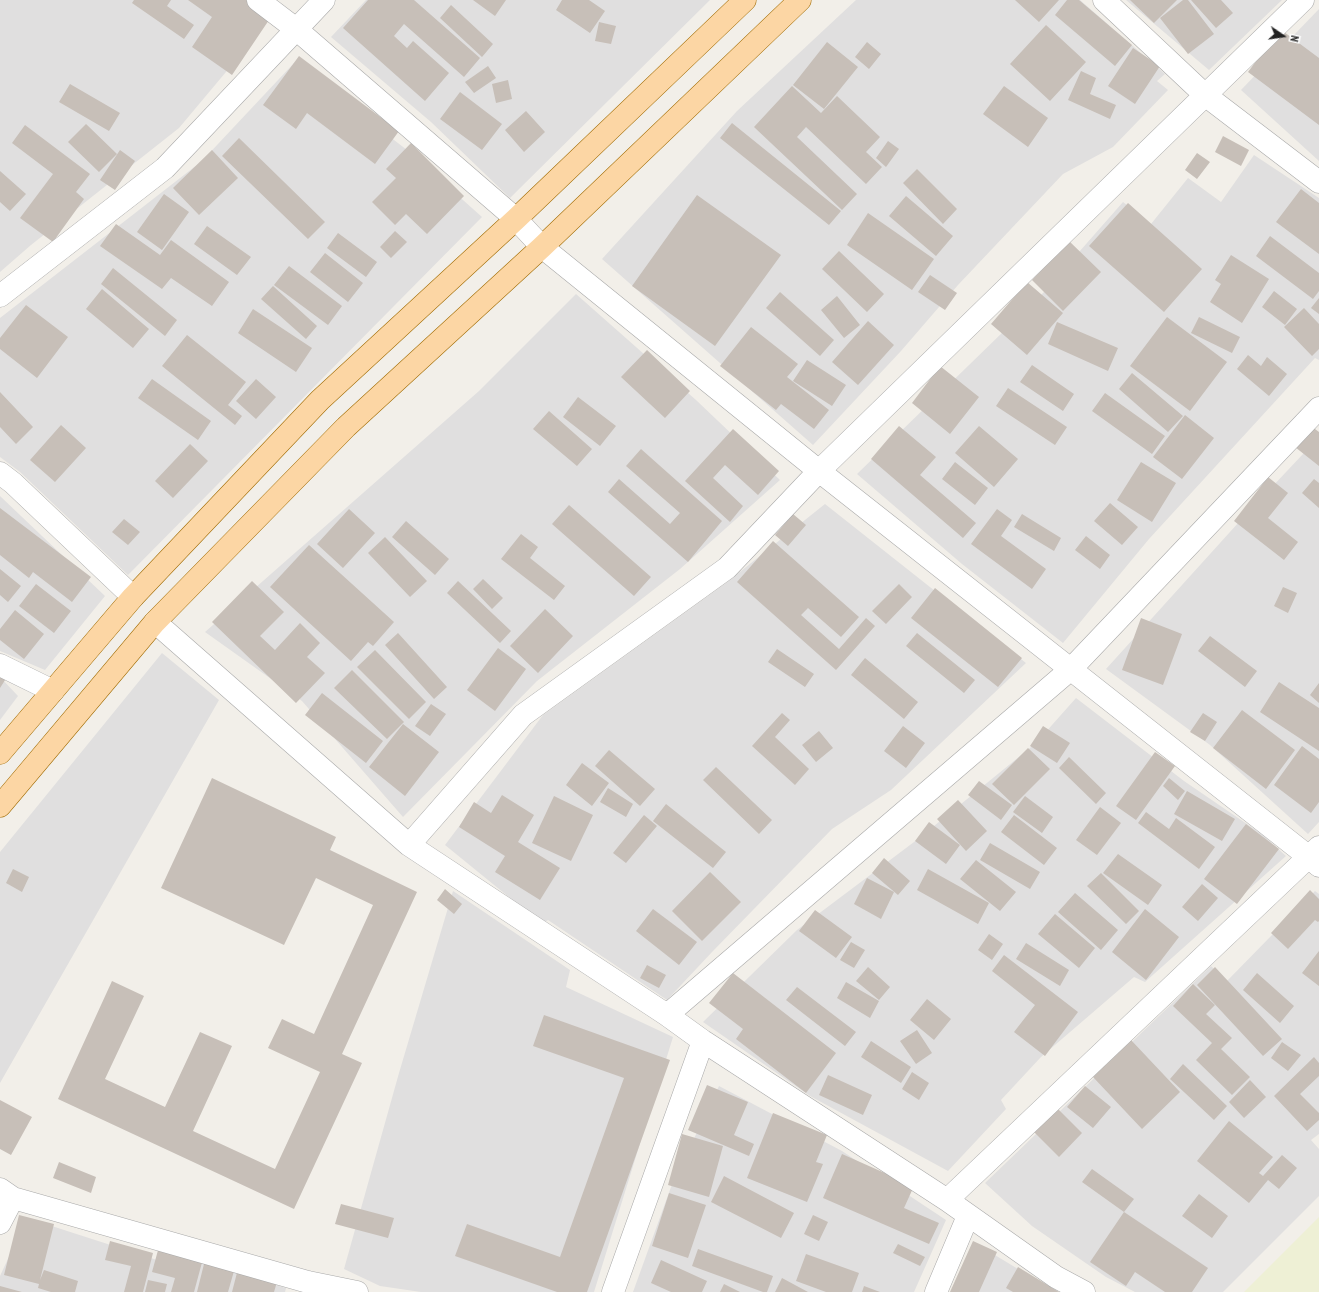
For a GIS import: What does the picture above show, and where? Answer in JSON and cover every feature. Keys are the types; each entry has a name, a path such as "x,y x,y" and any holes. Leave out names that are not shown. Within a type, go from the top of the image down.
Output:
{"main road":[{"path":"0,753 133,597 320,400 516,220 745,0"},
{"path":"0,806 155,622 346,427 542,247 800,0"}],"street":[{"path":"258,0 296,28 516,220 542,247 819,471 1071,669 1316,856 947,1200"},
{"path":"0,296 165,168 324,0"},
{"path":"1104,0 1206,95 1319,182"},
{"path":"409,845 523,715 726,568 819,471 1303,0"},
{"path":"667,1015 1071,669 1319,408"},
{"path":"0,473 13,483 133,597"},
{"path":"155,622 409,845 667,1015 703,1041 947,1200 1056,1278 1084,1292"},
{"path":"0,665 53,691"},
{"path":"613,1292 703,1041"},
{"path":"0,1224 7,1193 306,1287 357,1292"},
{"path":"936,1292 968,1216"}],"shaded area":[{"path":"0,0 224,0 262,29 179,128 31,245 0,272"},
{"path":"366,0 710,0 510,198 431,122 331,37"},
{"path":"856,0 1080,0 1165,74 1157,81 1168,90 1113,147 1063,174 958,285 901,351 813,445 602,259 737,111"},
{"path":"1126,0 1282,0 1209,70"},
{"path":"1319,9 1319,161 1241,90"},
{"path":"294,63 407,150 482,217 128,575 20,472 0,457 0,318 202,161"},
{"path":"1254,155 1319,198 1319,360 1315,358 1149,539 1063,643 962,564 857,474 1043,293 1123,202 1151,224 1188,178 1221,202"},
{"path":"576,294 696,400 780,480 680,569 537,681 403,817 302,701 205,632 479,391"},
{"path":"1319,437 1319,822 1308,834 1210,745 1106,669 1239,522"},
{"path":"0,496 105,596 45,670 0,651"},
{"path":"825,504 1026,663 891,790 832,829 667,1000 548,920 542,924 445,845 543,715 726,583"},
{"path":"162,653 219,700 0,1083 0,852"},
{"path":"0,677 18,696 0,720"},
{"path":"1076,698 1184,781 1263,835 1286,856 1145,982 1134,977 1041,1057 1001,1100 1006,1109 948,1171 810,1096 703,1022 797,930 918,839 1036,743"},
{"path":"453,891 570,970 566,987 673,1037 594,1292 421,1292 380,1286 344,1269 399,1073"},
{"path":"1315,891 1319,894 1319,1134 1311,1140 1319,1149 1319,1196 1223,1292 1135,1292 1106,1277 1032,1226 985,1183 1211,966 1227,981"},
{"path":"719,1086 842,1151 946,1220 914,1292 633,1292 671,1187"},
{"path":"27,1218 157,1260 165,1250 286,1288 285,1292 0,1292 0,1276"},
{"path":"980,1246 1056,1292 959,1292"}],"green space":[{"path":"1319,1217 1319,1292 1244,1292"}],"building":[{"path":"134,0 171,0 167,6 194,25 184,39 132,3"},
{"path":"188,0 246,0 271,17 232,75 192,47 212,17"},
{"path":"368,0 414,0 480,58 464,77 404,24 394,36 407,48 413,41 449,73 425,101 343,28"},
{"path":"473,0 506,0 495,16"},
{"path":"562,0 589,0 605,11 590,33 556,10"},
{"path":"1015,0 1059,0 1039,22"},
{"path":"1067,0 1079,0 1132,45 1115,66 1055,15"},
{"path":"1130,0 1177,0 1154,23"},
{"path":"1183,0 1188,0 1214,34 1188,54 1160,18"},
{"path":"1191,0 1221,0 1233,13 1216,28"},
{"path":"451,5 493,44 482,57 440,18"},
{"path":"599,22 616,26 611,44 595,41"},
{"path":"1046,25 1086,62 1050,101 1010,64"},
{"path":"1280,29 1319,58 1319,125 1248,72"},
{"path":"827,42 858,67 824,109 793,85"},
{"path":"867,42 881,54 869,69 855,57"},
{"path":"1133,48 1160,66 1135,104 1108,86"},
{"path":"299,56 399,131 375,164 307,113 296,129 263,105"},
{"path":"488,66 496,78 474,93 465,82"},
{"path":"1081,71 1096,78 1090,94 1116,105 1110,119 1068,100"},
{"path":"508,80 512,99 496,103 492,84"},
{"path":"70,84 120,113 109,131 59,102"},
{"path":"792,86 821,113 837,96 880,137 866,152 882,167 866,184 806,127 797,137 857,194 842,210 754,127"},
{"path":"1004,86 1048,118 1028,147 983,114"},
{"path":"460,92 502,124 482,150 440,119"},
{"path":"526,111 545,132 524,152 505,130"},
{"path":"732,123 841,211 829,225 720,138"},
{"path":"86,124 117,154 99,172 68,142"},
{"path":"25,125 90,174 76,192 84,199 53,242 20,218 53,174 12,143"},
{"path":"1223,136 1249,150 1241,166 1215,152"},
{"path":"239,138 325,222 308,239 222,156"},
{"path":"888,141 899,149 886,167 876,158"},
{"path":"411,143 464,196 427,234 406,214 395,225 372,202 396,178 386,169"},
{"path":"120,150 135,161 115,190 100,180"},
{"path":"212,150 238,178 199,215 173,188"},
{"path":"1197,153 1210,162 1197,179 1185,170"},
{"path":"917,169 957,209 943,224 903,183"},
{"path":"0,171 26,194 10,211 0,202"},
{"path":"1301,189 1319,203 1319,254 1276,222"},
{"path":"164,194 189,212 162,250 137,232"},
{"path":"697,195 781,255 715,346 632,286"},
{"path":"906,196 953,236 936,256 889,216"},
{"path":"1128,203 1202,269 1164,312 1089,246"},
{"path":"868,213 934,259 912,290 847,245"},
{"path":"116,224 160,255 171,240 229,282 212,306 171,278 162,289 100,246"},
{"path":"207,226 251,257 237,275 194,244"},
{"path":"395,231 407,242 391,258 380,247"},
{"path":"338,233 377,262 366,277 327,248"},
{"path":"1270,236 1319,273 1319,291 1313,299 1256,256"},
{"path":"1069,241 1101,272 1063,311 1032,280"},
{"path":"839,251 884,294 867,312 822,269"},
{"path":"325,253 363,283 348,302 310,272"},
{"path":"1231,255 1269,279 1242,323 1210,302 1221,284 1215,280"},
{"path":"289,266 342,306 328,325 274,285"},
{"path":"113,268 177,320 165,336 101,284"},
{"path":"930,275 957,293 945,310 918,292"},
{"path":"1027,282 1063,313 1027,355 991,324"},
{"path":"273,286 317,326 306,339 261,299"},
{"path":"102,289 149,329 133,348 86,309"},
{"path":"1274,291 1297,309 1285,325 1262,307"},
{"path":"780,292 834,340 820,356 766,308"},
{"path":"837,296 860,325 844,338 821,310"},
{"path":"1319,298 1319,314 1311,308"},
{"path":"26,305 68,337 37,378 0,349 0,338"},
{"path":"1304,308 1319,324 1319,349 1312,356 1284,327"},
{"path":"253,309 312,348 296,372 238,333"},
{"path":"1167,317 1227,362 1190,411 1130,366"},
{"path":"1199,317 1240,337 1232,353 1191,333"},
{"path":"868,321 894,345 858,385 832,362"},
{"path":"1057,322 1118,348 1108,371 1048,344"},
{"path":"751,327 798,364 787,377 829,410 814,429 781,404 776,410 720,366"},
{"path":"187,335 246,382 228,405 242,416 235,425 162,366"},
{"path":"647,350 690,391 665,418 621,377"},
{"path":"1248,355 1261,366 1267,357 1287,374 1269,396 1237,369"},
{"path":"807,360 846,385 832,406 793,381"},
{"path":"1032,365 1074,394 1063,411 1020,382"},
{"path":"940,366 979,397 950,434 912,403"},
{"path":"1132,373 1183,416 1168,432 1119,389"},
{"path":"152,379 211,421 198,440 138,398"},
{"path":"256,379 276,397 256,419 236,401"},
{"path":"1008,388 1067,427 1055,445 996,406"},
{"path":"0,392 33,427 16,444 0,427"},
{"path":"1105,393 1165,436 1152,454 1092,411"},
{"path":"578,397 616,426 600,446 563,417"},
{"path":"549,411 592,449 577,466 533,429"},
{"path":"1185,415 1214,438 1182,479 1153,457"},
{"path":"61,425 86,448 55,482 30,460"},
{"path":"899,426 936,457 920,475 976,523 963,538 871,459"},
{"path":"979,426 1018,459 994,487 955,453"},
{"path":"1311,426 1319,432 1319,466 1295,447"},
{"path":"733,429 779,471 758,495 725,465 713,478 743,506 730,522 685,481"},
{"path":"190,444 208,461 173,498 155,481"},
{"path":"641,449 722,521 688,562 608,492 619,479 670,524 680,513 626,466"},
{"path":"955,462 988,488 975,505 942,479"},
{"path":"1141,462 1176,483 1152,522 1117,500"},
{"path":"1268,477 1288,493 1268,518 1298,542 1284,560 1234,521"},
{"path":"1314,479 1319,483 1319,508 1302,493"},
{"path":"1110,503 1138,527 1122,545 1094,521"},
{"path":"569,505 651,577 634,596 552,524"},
{"path":"0,508 91,577 72,602 33,572 29,578 0,555"},
{"path":"349,509 375,533 343,568 317,544"},
{"path":"997,509 1012,520 1001,536 1046,569 1032,589 971,544"},
{"path":"793,514 806,525 788,546 775,535"},
{"path":"1022,514 1061,538 1054,551 1014,527"},
{"path":"124,519 140,532 128,545 112,532"},
{"path":"406,521 449,559 435,575 392,537"},
{"path":"521,534 538,547 530,558 565,586 554,600 501,559"},
{"path":"1086,536 1110,555 1100,569 1075,550"},
{"path":"385,537 427,581 410,597 368,553"},
{"path":"773,541 859,617 841,637 808,608 801,615 839,649 866,618 875,626 836,670 737,582"},
{"path":"309,545 394,622 373,646 368,642 351,661 270,587"},
{"path":"0,569 21,586 8,602 0,595"},
{"path":"483,579 503,598 492,609 473,589"},
{"path":"252,581 284,612 260,636 275,650 300,623 320,643 307,657 325,673 296,703 212,622"},
{"path":"458,581 511,631 500,643 447,593"},
{"path":"36,584 71,611 54,633 19,606"},
{"path":"899,584 912,597 886,624 872,611"},
{"path":"1283,587 1297,593 1288,613 1274,606"},
{"path":"935,588 1022,658 998,687 911,618"},
{"path":"545,609 573,636 538,673 510,646"},
{"path":"15,610 44,634 24,659 0,640 0,629"},
{"path":"1141,618 1182,634 1163,685 1122,670"},
{"path":"398,633 447,687 434,699 385,645"},
{"path":"917,633 975,680 964,693 906,646"},
{"path":"1210,636 1257,671 1245,687 1198,651"},
{"path":"498,648 526,669 495,711 467,690"},
{"path":"777,649 814,674 805,687 768,662"},
{"path":"375,650 426,702 409,719 357,667"},
{"path":"865,658 918,702 904,719 851,675"},
{"path":"352,670 404,722 387,739 334,688"},
{"path":"0,673 7,677 0,688"},
{"path":"1279,682 1319,708 1319,751 1260,712"},
{"path":"1319,683 1319,703 1310,695"},
{"path":"322,693 383,741 366,763 305,715"},
{"path":"431,704 446,714 430,736 415,726"},
{"path":"1242,710 1295,750 1266,789 1213,748"},
{"path":"782,713 790,720 775,737 809,769 795,785 752,746"},
{"path":"1203,713 1217,722 1205,741 1190,732"},
{"path":"403,724 439,752 405,796 369,767"},
{"path":"903,726 925,743 906,768 884,751"},
{"path":"1043,726 1070,743 1057,763 1030,746"},
{"path":"819,731 833,748 816,762 802,745"},
{"path":"1302,746 1319,759 1319,802 1311,813 1274,785"},
{"path":"1028,748 1050,769 1014,805 992,784"},
{"path":"609,750 655,789 640,806 595,766"},
{"path":"1155,752 1175,766 1136,820 1116,806"},
{"path":"1069,757 1106,793 1096,804 1059,768"},
{"path":"582,763 609,783 592,806 566,785"},
{"path":"716,767 772,820 759,834 703,780"},
{"path":"212,778 336,837 330,850 417,892 342,1054 362,1063 294,1209 58,1099 112,981 144,996 105,1079 165,1107 200,1032 232,1046 193,1131 275,1169 320,1072 268,1048 282,1019 314,1034 373,905 316,878 284,945 161,888"},
{"path":"1169,778 1185,791 1178,800 1163,786"},
{"path":"979,781 1012,805 1001,820 968,795"},
{"path":"608,788 633,804 626,817 600,802"},
{"path":"1187,791 1235,819 1222,841 1174,814"},
{"path":"502,795 534,815 518,842 560,868 540,900 495,872 505,856 459,827 474,802 491,813"},
{"path":"554,796 593,815 571,861 532,843"},
{"path":"1025,796 1053,817 1042,833 1013,812"},
{"path":"958,800 987,831 966,851 937,819"},
{"path":"666,804 726,852 713,868 653,821"},
{"path":"1100,807 1121,823 1097,855 1076,840"},
{"path":"1146,812 1169,829 1176,818 1215,847 1199,869 1138,823"},
{"path":"644,815 657,826 626,863 613,853"},
{"path":"1014,815 1057,848 1044,865 1001,832"},
{"path":"929,822 960,845 946,864 915,841"},
{"path":"1246,824 1279,849 1237,904 1204,879"},
{"path":"990,843 1040,872 1030,889 980,860"},
{"path":"1118,854 1162,885 1148,905 1103,873"},
{"path":"884,858 910,881 898,895 872,873"},
{"path":"976,860 1016,892 1000,911 960,879"},
{"path":"13,869 29,877 22,892 6,883"},
{"path":"928,869 989,903 978,924 917,890"},
{"path":"710,872 741,902 702,941 672,911"},
{"path":"1101,873 1139,911 1126,924 1087,886"},
{"path":"867,878 894,892 881,919 854,904"},
{"path":"1202,884 1218,898 1198,921 1182,907"},
{"path":"445,889 462,904 454,914 437,900"},
{"path":"1310,890 1319,899 1319,921 1318,922 1315,920 1288,949 1271,933"},
{"path":"1075,893 1118,930 1101,950 1058,912"},
{"path":"653,909 697,942 679,965 636,931"},
{"path":"1145,909 1179,937 1146,980 1112,952"},
{"path":"815,910 852,937 836,958 799,931"},
{"path":"1055,914 1095,948 1079,968 1038,934"},
{"path":"989,934 1003,944 992,960 978,950"},
{"path":"851,942 865,950 854,968 840,960"},
{"path":"1026,943 1069,970 1060,986 1016,959"},
{"path":"1319,951 1319,986 1302,973"},
{"path":"1004,955 1078,1012 1045,1056 1014,1032 1035,1005 992,971"},
{"path":"647,965 666,975 659,988 640,978"},
{"path":"868,967 890,987 879,1000 856,981"},
{"path":"1215,967 1282,1039 1263,1056 1197,985"},
{"path":"733,973 836,1053 806,1093 736,1039 743,1029 709,1003"},
{"path":"1257,973 1294,1006 1280,1023 1243,990"},
{"path":"846,982 879,1001 870,1018 837,998"},
{"path":"1193,984 1215,1005 1206,1014 1232,1038 1221,1049 1250,1077 1232,1095 1196,1060 1212,1043 1173,1006"},
{"path":"797,987 856,1032 845,1046 786,1000"},
{"path":"927,999 951,1019 934,1040 910,1020"},
{"path":"544,1015 670,1060 587,1292 557,1292 455,1256 467,1224 560,1257 624,1078 533,1046"},
{"path":"917,1030 932,1053 916,1064 900,1041"},
{"path":"1131,1040 1180,1092 1142,1129 1093,1077"},
{"path":"871,1041 911,1067 901,1083 861,1057"},
{"path":"1282,1042 1301,1055 1288,1071 1271,1058"},
{"path":"1314,1057 1319,1063 1319,1076 1300,1094 1319,1113 1319,1120 1307,1131 1274,1096"},
{"path":"1183,1064 1227,1106 1214,1120 1170,1079"},
{"path":"912,1072 929,1083 919,1100 902,1089"},
{"path":"828,1075 872,1095 863,1115 819,1095"},
{"path":"1250,1080 1266,1097 1244,1118 1229,1102"},
{"path":"707,1085 748,1102 734,1135 754,1144 749,1156 688,1130"},
{"path":"1085,1086 1111,1107 1093,1128 1067,1107"},
{"path":"0,1100 32,1117 11,1155 0,1149"},
{"path":"1057,1108 1082,1133 1059,1157 1034,1132"},
{"path":"773,1113 827,1135 816,1162 823,1164 807,1202 747,1178"},
{"path":"1229,1121 1273,1157 1259,1173 1263,1176 1282,1155 1297,1168 1279,1189 1268,1180 1249,1203 1197,1161"},
{"path":"682,1134 723,1146 709,1197 668,1185"},
{"path":"842,1154 914,1186 904,1208 939,1223 929,1244 823,1198"},
{"path":"59,1162 96,1177 91,1193 53,1178"},
{"path":"1092,1169 1134,1199 1124,1212 1082,1182"},
{"path":"724,1176 794,1213 781,1238 711,1202"},
{"path":"669,1193 706,1205 688,1258 652,1246"},
{"path":"1199,1194 1228,1216 1212,1238 1182,1216"},
{"path":"341,1204 394,1218 388,1238 335,1224"},
{"path":"1124,1212 1208,1268 1192,1292 1165,1292 1135,1272 1126,1286 1090,1262"},
{"path":"19,1215 54,1224 40,1280 44,1270 78,1281 75,1292 51,1292 38,1288 39,1284 4,1275"},
{"path":"813,1215 828,1222 819,1241 804,1234"},
{"path":"110,1241 153,1253 143,1292 124,1292 131,1266 105,1260"},
{"path":"973,1241 997,1252 979,1292 950,1292"},
{"path":"160,1243 204,1255 194,1292 171,1292 175,1278 152,1272"},
{"path":"898,1244 925,1257 920,1266 893,1253"},
{"path":"698,1249 773,1276 767,1292 763,1292 692,1266"},
{"path":"806,1254 859,1273 852,1292 826,1292 796,1281"},
{"path":"206,1256 236,1264 228,1292 197,1292"},
{"path":"661,1260 707,1281 702,1292 671,1292 651,1283"},
{"path":"239,1265 279,1275 274,1292 232,1292"},
{"path":"1018,1267 1059,1292 1013,1292 1006,1288"},
{"path":"782,1278 808,1292 775,1292"},
{"path":"148,1280 167,1284 165,1292 145,1292"},
{"path":"724,1284 740,1292 720,1292"},
{"path":"0,1286 22,1292 0,1292"},
{"path":"864,1286 880,1292 862,1292"}]}
